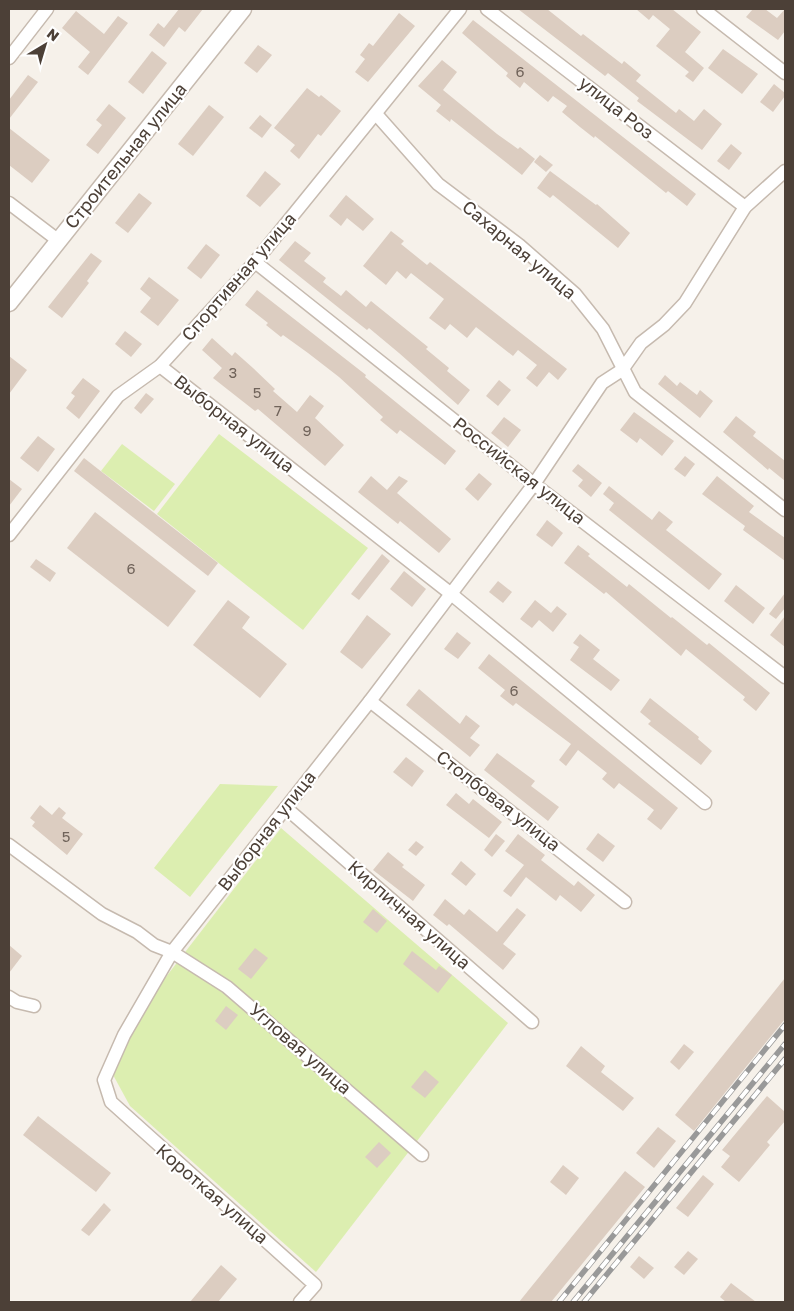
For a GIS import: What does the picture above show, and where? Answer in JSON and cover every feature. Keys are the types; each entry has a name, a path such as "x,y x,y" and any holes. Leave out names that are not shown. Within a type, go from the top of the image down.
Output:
{"street":[{"path":"9,58 47,9"},
{"name":"Строительная улица","path":"11,296 59,240 244,9"},
{"name":"Спортивная улица","path":"9,535 118,396 160,366 255,262 460,9"},
{"name":"улица Роз","path":"487,9 744,207"},
{"path":"703,9 785,73"},
{"name":"Сахарная улица","path":"376,114 438,184 519,245 575,294 603,328 622,370 635,392 785,510"},
{"path":"622,370 641,343 664,325 685,303 744,207 785,171"},
{"path":"9,203 59,240"},
{"name":"Российская улица","path":"255,262 534,484 785,676"},
{"name":"Выборная улица","path":"160,366 450,593 705,803"},
{"name":"Выборная улица","path":"104,1080 124,1035 172,952 370,701 534,484 602,383 622,370"},
{"name":"Столбовая улица","path":"370,701 625,902"},
{"name":"Кирпичная улица","path":"286,808 532,1022"},
{"name":"Угловая улица","path":"9,845 102,914 137,932 154,945 172,952 227,986 422,1155"},
{"path":"9,997 17,1002 34,1006"},
{"name":"Короткая улица","path":"104,1080 111,1102 315,1285 300,1302"}],"green space":[{"path":"219,434 368,548 303,630 157,514"},
{"path":"122,444 175,484 154,511 101,471"},
{"path":"220,784 278,786 190,897 154,868"},
{"path":"281,828 508,1023 316,1272 130,1106 112,1073 152,995"}],"building":[{"path":"179,9 203,9 185,32 179,27 164,47 149,35 158,23 164,28"},
{"path":"518,9 547,9 581,36 583,34 622,64 624,61 641,75 636,81 676,113 679,109 694,121 704,109 722,124 702,150 637,101 639,98 608,73 605,76"},
{"path":"636,9 672,9 701,32 685,52 704,68 693,82 685,76 689,72 656,46 670,29 653,15 649,20"},
{"path":"753,9 765,9 777,18 785,9 785,31 778,40 746,17"},
{"path":"76,11 104,34 118,16 128,23 88,75 78,67 90,52 62,28"},
{"path":"399,13 415,26 368,82 355,72 365,59 360,55 369,43 373,46"},
{"path":"473,20 696,194 687,206 668,191 666,193 562,112 567,106 553,96 548,102 524,82 520,88 506,76 508,73 462,33"},
{"path":"258,45 272,55 257,73 244,63"},
{"path":"723,49 758,74 742,94 708,68"},
{"path":"152,51 167,63 143,94 128,82"},
{"path":"442,60 457,72 443,90 497,134 518,149 520,147 535,159 522,175 451,119 450,122 436,111 441,105 418,86"},
{"path":"28,75 38,82 9,119 9,100"},
{"path":"774,84 785,93 785,96 773,112 760,102"},
{"path":"307,88 319,97 321,95 341,111 321,136 318,134 299,159 290,151 295,145 274,128"},
{"path":"109,104 126,118 98,154 86,145 102,125 96,120"},
{"path":"209,105 224,117 193,156 178,144"},
{"path":"260,115 272,125 262,138 249,128"},
{"path":"9,128 50,160 32,183 9,165"},
{"path":"731,144 742,153 729,170 717,161"},
{"path":"540,155 553,165 546,172 534,162"},
{"path":"265,171 281,184 260,207 246,196"},
{"path":"550,171 597,204 630,233 618,248 553,195 550,198 537,188"},
{"path":"139,193 152,203 128,233 115,223"},
{"path":"346,195 374,219 363,231 347,218 341,226 329,216"},
{"path":"391,231 404,241 401,244 427,265 430,262 567,369 558,380 549,372 537,387 526,378 537,365 518,350 513,356 476,327 467,338 450,324 445,330 429,318 444,299 411,273 406,279 397,271 386,285 363,266"},
{"path":"295,241 311,253 304,261 326,278 323,282 341,296 346,290 366,307 371,301 428,347 426,349 449,368 447,371 470,390 458,405 369,328 367,330 279,260"},
{"path":"206,244 220,255 201,279 187,268"},
{"path":"91,253 102,261 87,281 89,283 62,318 48,307"},
{"path":"149,277 179,300 158,326 140,312 151,298 140,289"},
{"path":"257,290 366,375 365,377 456,451 445,465 400,430 397,434 380,420 383,417 339,377 283,335 281,337 266,325 268,323 245,305"},
{"path":"125,331 142,344 131,357 115,344"},
{"path":"212,338 232,356 235,352 275,389 273,391 297,412 310,395 324,406 315,418 344,445 325,466 258,409 255,411 213,378 222,368 202,350"},
{"path":"9,356 27,370 9,394"},
{"path":"665,375 677,386 680,382 697,395 700,390 713,401 700,418 658,384"},
{"path":"83,378 100,391 79,419 66,408 75,396 71,393"},
{"path":"499,380 511,390 498,406 486,396"},
{"path":"146,393 154,399 141,414 134,408"},
{"path":"634,412 674,441 662,456 640,438 637,443 620,430"},
{"path":"736,416 756,432 753,436 785,461 785,481 769,468 768,470 723,432"},
{"path":"504,417 521,430 508,447 491,433"},
{"path":"38,436 55,449 38,472 20,458"},
{"path":"685,456 695,464 685,477 674,469"},
{"path":"84,458 218,563 208,576 74,471"},
{"path":"578,464 602,483 591,497 578,486 583,480 572,471"},
{"path":"479,473 492,484 478,501 465,489"},
{"path":"371,476 387,490 399,476 408,481 397,493 451,539 439,553 400,521 398,524 358,492"},
{"path":"717,476 754,506 749,512 785,538 785,561 743,530 745,526 702,494"},
{"path":"9,479 22,489 9,506"},
{"path":"609,486 652,520 659,511 673,522 666,530 722,574 709,590 609,510 614,503 603,494"},
{"path":"95,512 196,591 168,627 67,548"},
{"path":"547,520 563,533 552,547 536,535"},
{"path":"578,545 590,554 588,556 627,587 629,584 707,645 709,643 770,693 756,711 743,700 745,697 686,649 681,656 606,592 604,594 564,563"},
{"path":"382,554 390,561 359,600 351,594"},
{"path":"36,559 56,573 50,582 30,567"},
{"path":"404,571 426,589 412,607 390,589"},
{"path":"498,581 512,592 503,603 489,592"},
{"path":"736,585 765,608 753,624 724,601"},
{"path":"785,593 785,608 776,619 769,614"},
{"path":"228,600 250,617 242,628 287,664 260,698 193,645"},
{"path":"535,600 551,613 557,606 567,614 553,632 539,620 532,628 520,619"},
{"path":"367,615 391,634 362,669 340,652"},
{"path":"785,616 785,647 770,635"},
{"path":"457,632 471,643 458,659 444,649"},
{"path":"580,634 600,650 593,659 620,680 611,691 570,660 579,647 573,643"},
{"path":"489,654 678,808 661,830 647,819 654,810 619,783 614,789 602,779 607,773 578,750 566,766 559,760 571,744 516,703 513,706 500,696 505,690 478,668"},
{"path":"419,689 460,724 466,715 480,726 470,738 480,745 470,757 406,705"},
{"path":"650,698 699,737 698,739 712,751 701,765 648,724 651,721 640,712"},
{"path":"497,753 535,781 531,786 559,807 548,821 484,770"},
{"path":"406,757 424,771 412,787 393,772"},
{"path":"456,793 469,804 473,799 502,822 489,838 446,805"},
{"path":"40,805 52,815 59,807 66,813 62,818 83,834 67,855 32,826 35,822 30,818"},
{"path":"598,833 615,846 603,862 586,849"},
{"path":"496,834 505,841 492,857 484,850"},
{"path":"518,834 545,855 541,860 574,886 578,881 595,895 581,912 560,895 556,901 526,877 511,897 503,891 524,865 505,851"},
{"path":"416,841 424,847 416,856 408,850"},
{"path":"388,852 404,865 402,867 425,885 413,901 373,870"},
{"path":"461,861 476,874 466,886 451,874"},
{"path":"445,899 464,915 469,909 497,932 517,908 526,915 503,944 516,954 503,970 449,924 447,926 433,915"},
{"path":"373,909 387,921 377,933 363,922"},
{"path":"9,945 22,956 9,973"},
{"path":"255,948 268,958 251,979 238,969"},
{"path":"412,951 436,970 439,966 452,975 438,993 403,964"},
{"path":"785,978 785,1019 694,1131 675,1115"},
{"path":"226,1006 238,1015 226,1030 215,1021"},
{"path":"684,1044 694,1052 679,1070 670,1062"},
{"path":"581,1046 605,1066 601,1072 634,1098 623,1111 566,1066"},
{"path":"425,1070 439,1082 425,1098 411,1087"},
{"path":"767,1096 785,1112 785,1121 767,1142 770,1145 739,1182 721,1167 730,1156 722,1150"},
{"path":"38,1116 111,1173 96,1192 23,1135"},
{"path":"658,1127 676,1141 654,1168 636,1153"},
{"path":"379,1142 391,1153 377,1168 365,1157"},
{"path":"563,1165 579,1178 566,1195 550,1182"},
{"path":"625,1171 645,1187 551,1302 519,1302"},
{"path":"703,1175 714,1184 688,1217 676,1208"},
{"path":"104,1203 111,1210 89,1236 81,1230"},
{"path":"688,1251 698,1259 684,1275 674,1267"},
{"path":"639,1256 654,1268 644,1279 630,1267"},
{"path":"221,1265 237,1279 218,1302 190,1302"},
{"path":"731,1283 756,1302 726,1302 720,1297"}],"railway":[{"path":"559,1302 785,1025"},
{"path":"573,1302 785,1044"},
{"path":"584,1302 785,1059"}]}
